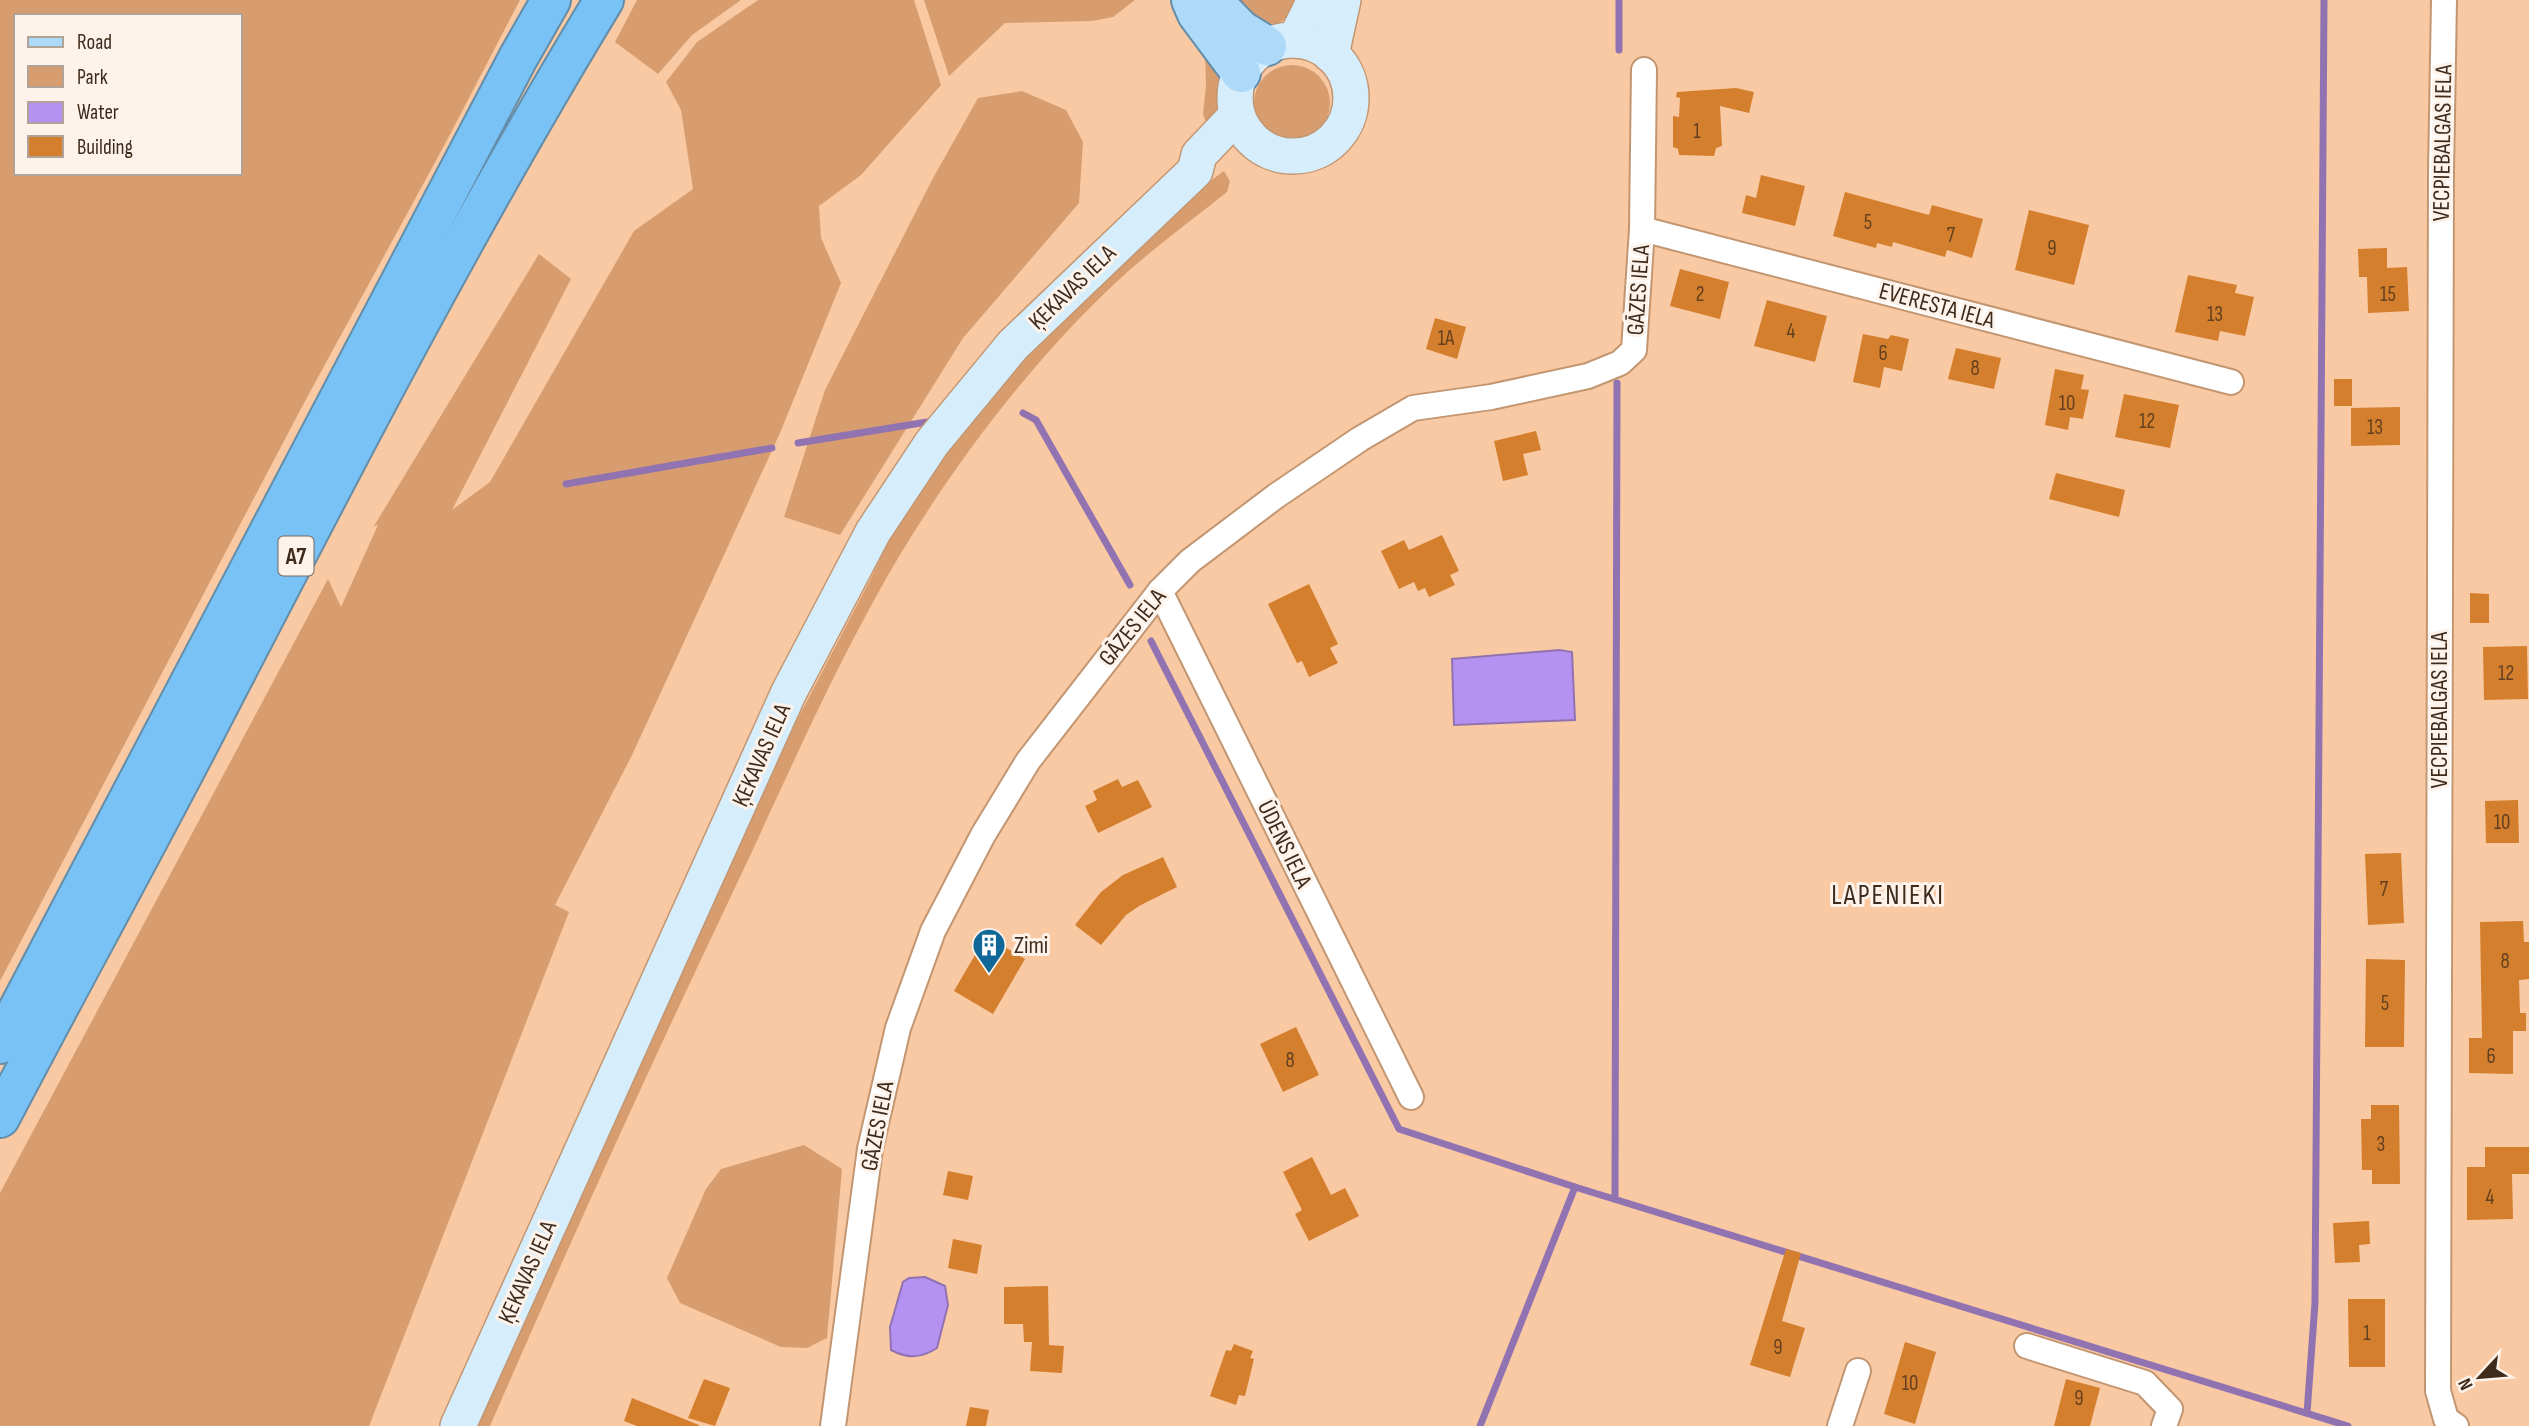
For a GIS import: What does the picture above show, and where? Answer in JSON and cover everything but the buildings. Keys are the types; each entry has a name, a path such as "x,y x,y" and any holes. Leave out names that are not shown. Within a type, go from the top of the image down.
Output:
{"highway":[{"name":"A7","path":"0,1044 505,82 551,0"},
{"name":"A7","path":"0,1118 334,482 532,118 604,0"}],"main road":[{"path":"1191,0 1197,15 1268,53 1310,43 1331,55 1343,0"},
{"path":"1212,0 1268,53"},
{"path":"1262,148 1243,129 1237,115 1236,92 1315,0"},
{"name":"ĶEKAVAS IELA","path":"1195,171 1211,168 1234,153 1262,148 1296,156 1315,152 1333,141 1345,125 1351,106 1350,85 1342,67 1331,55"},
{"name":"ĶEKAVAS IELA","path":"458,1426 789,692 873,532 932,443 1013,345 1195,171 1199,155 1237,115"}],"street":[{"name":"VECPIEBALGAS IELA","path":"2444,0 2441,172 2438,1391 2451,1423"},
{"name":"GĀZES IELA","path":"833,1426 870,1149 898,1028 933,931 983,835 1028,761 1160,591 1190,561 1276,496 1360,439 1413,408 1491,397 1588,376 1620,363 1634,350 1643,229 1644,70"},
{"name":"EVERESTA IELA","path":"1643,229 2231,382"},
{"name":"ŪDENS IELA","path":"1160,591 1411,1097"},
{"path":"2026,1346 2145,1383 2167,1418"},
{"path":"1840,1426 1858,1371"}],"green space":[{"path":"0,0 520,0 304,403 0,981"},
{"path":"637,0 741,0 692,35 658,74 615,42"},
{"path":"758,0 914,0 941,85 861,175 819,206 821,238 841,283 780,433 633,753 555,905 569,912 369,1426 0,1426 0,1193 328,579 341,607 378,525 374,526 539,254 571,279 452,510 490,482 634,231 693,189 681,110 666,82 697,42"},
{"path":"924,0 1135,0 1113,17 1092,21 1005,23 949,76"},
{"path":"1230,0 1302,0 1293,13 1275,26 1259,25"},
{"path":"1205,51 1226,78 1223,115 1209,131 1203,114"},
{"path":"1292,65 1307,68 1319,76 1327,88 1330,103 1327,118 1319,130 1307,138 1292,141 1277,138 1265,130 1257,118 1254,103 1257,88 1265,76 1277,68"},
{"path":"1022,91 1066,110 1083,142 1079,203 963,338 840,535 784,517 825,390 932,180 978,98"},
{"path":"1224,171 1230,181 1227,192 1122,277 1050,350 971,448 901,553 855,636 792,765 639,1092 490,1426 470,1426 796,722 897,524 976,408 1170,210"},
{"path":"804,1145 842,1169 827,1338 807,1348 781,1347 680,1303 667,1278 706,1189 721,1169"}],"water":[{"path":"1559,650 1572,652 1575,720 1454,725 1452,659"},
{"path":"925,1277 945,1286 948,1305 937,1348 926,1354 903,1355 891,1350 890,1327 903,1282 909,1278"}],"waterway":[{"path":"1619,0 1619,50"},
{"path":"2307,1413 2315,1303 2324,0"},
{"path":"1615,1199 1617,383"},
{"path":"1023,413 1036,420 1130,585"},
{"path":"798,443 927,422"},
{"path":"566,484 772,448"},
{"path":"1151,641 1399,1129 1575,1187"},
{"path":"1480,1426 1575,1187 2348,1426"}],"place":[{"name":"Zimi","path":"989,975"}],"district":[{"name":"LAPENIEKI","path":"1888,894"}]}
